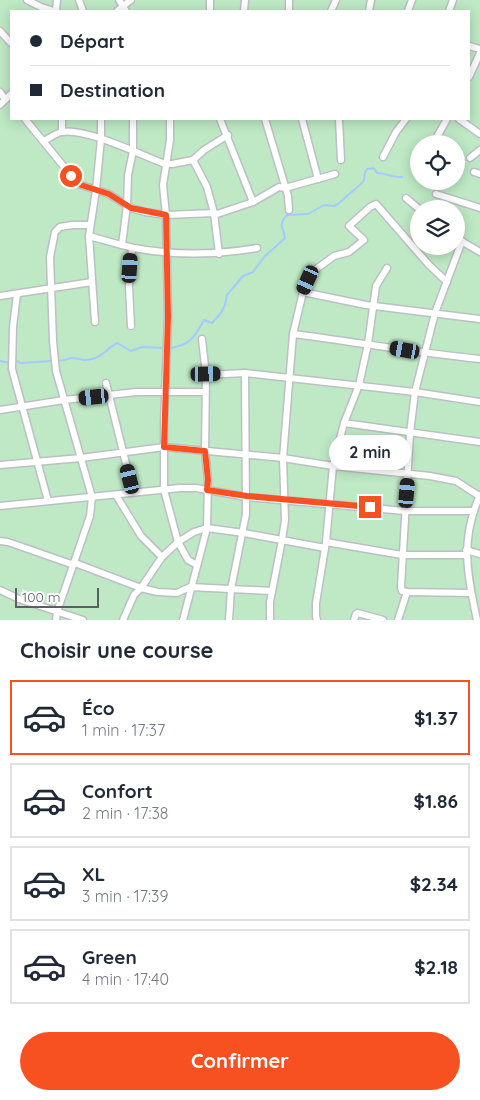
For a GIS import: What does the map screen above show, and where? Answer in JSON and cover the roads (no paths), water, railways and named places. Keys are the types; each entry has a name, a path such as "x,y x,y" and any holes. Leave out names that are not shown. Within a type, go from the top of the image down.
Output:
{"street":[{"path":"27,0 52,10"},
{"path":"120,0 122,10"},
{"path":"122,10 131,0"},
{"path":"0,32 10,42"},
{"path":"470,75 480,54"},
{"path":"0,92 9,98 0,105"},
{"path":"27,120 78,184 109,194 131,208 145,212 166,215 217,214 253,202 280,187 285,188 335,174"},
{"path":"62,120 62,132"},
{"path":"96,322 89,236 96,190 100,120"},
{"path":"122,245 127,205 128,175 133,151 133,120"},
{"path":"170,120 170,140 163,185 166,215 168,316 164,490 178,542 188,560 197,565"},
{"path":"220,120 253,202"},
{"path":"264,120 288,196 289,210"},
{"path":"302,120 318,179"},
{"path":"339,120 342,160"},
{"path":"383,157 396,132 405,120"},
{"path":"438,135 446,120"},
{"path":"460,120 480,134"},
{"path":"44,141 62,132 81,133 165,164 172,164 194,160 204,150 228,135"},
{"path":"470,158 480,150"},
{"path":"194,160 207,187 214,213 219,254"},
{"path":"436,194 480,208"},
{"path":"406,198 410,201"},
{"path":"270,620 272,591 285,520 282,458 291,378 293,334 303,292 315,270 334,256 350,252 364,240 349,226 376,204 428,265 447,282"},
{"path":"56,620 57,612 90,516 92,497 72,432 53,353 50,257 55,232 60,227 90,225"},
{"path":"89,236 132,248 193,255 219,254 258,248"},
{"path":"465,243 480,252"},
{"path":"131,326 129,287 132,248"},
{"path":"455,255 447,282 434,313 415,392 410,433 401,587 402,591 407,592 471,592"},
{"path":"317,620 316,603 325,545 333,466 344,423 359,385 368,344 376,286 386,268"},
{"path":"0,296 92,282"},
{"path":"303,292 374,306 480,319"},
{"path":"17,294 13,327 12,369 48,501"},
{"path":"293,334 480,359"},
{"path":"183,620 206,528 208,480 205,451 206,374 202,338"},
{"path":"206,374 246,374 291,378 415,392 480,402"},
{"path":"229,620 231,589 244,533 246,514 246,374"},
{"path":"106,383 133,492"},
{"path":"0,410 64,400 136,392 205,392"},
{"path":"344,423 480,442"},
{"path":"0,465 81,458 164,447 282,458 333,466 430,476 456,482 479,499 468,532 466,553 477,620"},
{"path":"0,506 133,492 196,488 247,496 406,511 474,511"},
{"path":"116,495 141,536 162,557"},
{"path":"123,620 134,595 162,557 178,542 194,532 206,528 282,540 402,554 480,554"},
{"path":"0,540 141,588 158,592 177,593 190,587 272,591"},
{"path":"0,590 19,599 83,620"},
{"path":"398,620 407,592"},
{"path":"354,620 358,613 383,620"}],"waterway":[{"path":"171,348 188,342 195,335 204,320 212,323 221,313 227,295 243,276 253,272 264,257 285,238 282,222 287,215 308,214 324,205 334,206 338,204 362,183 367,169 374,168 377,173 402,177"},
{"path":"57,360 73,358 91,360 117,343 131,351 142,347 164,348"},
{"path":"0,361 10,363"},
{"path":"16,361 21,363 51,361"}]}
